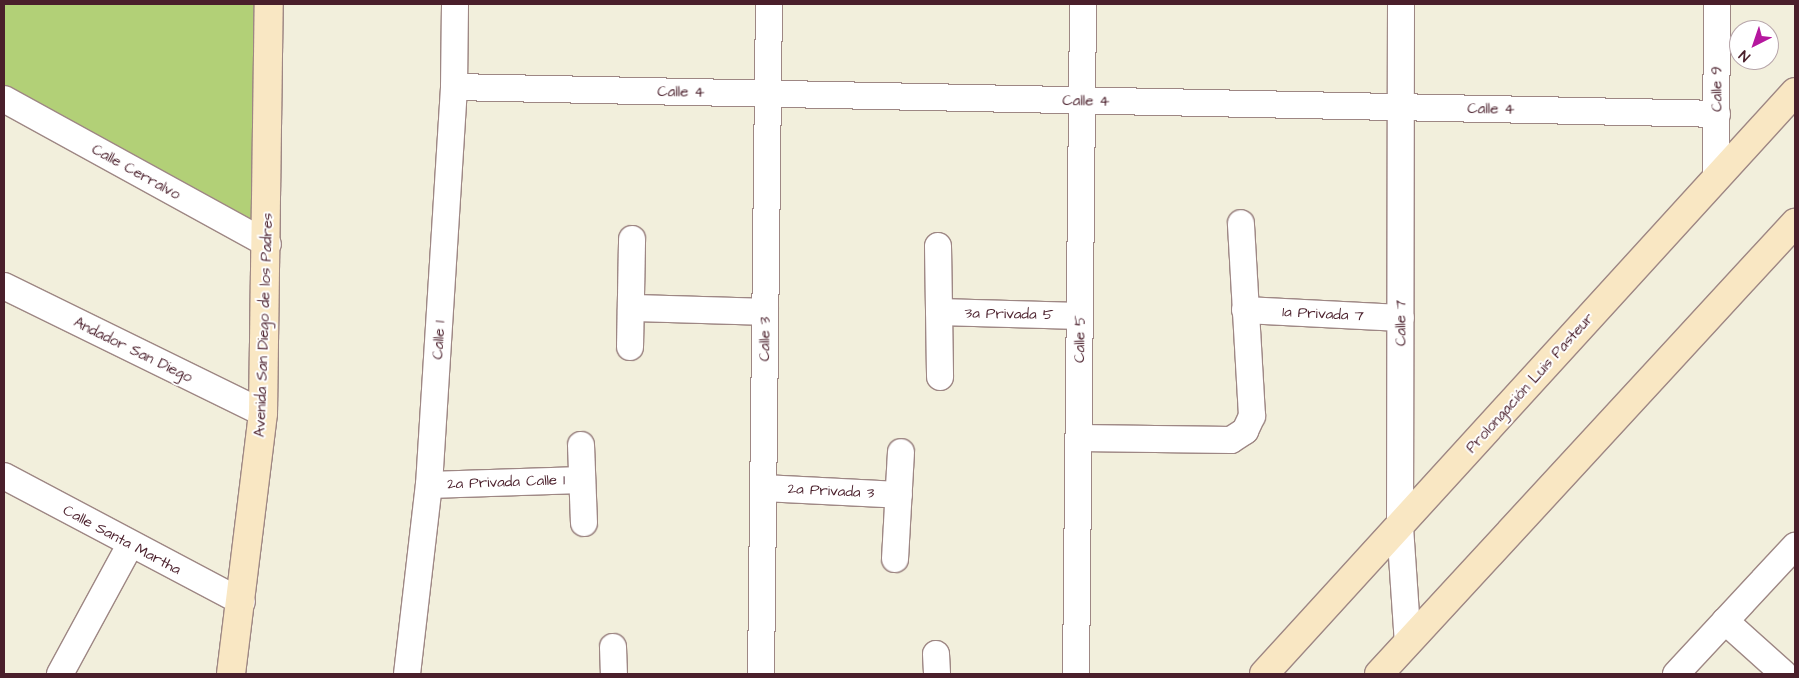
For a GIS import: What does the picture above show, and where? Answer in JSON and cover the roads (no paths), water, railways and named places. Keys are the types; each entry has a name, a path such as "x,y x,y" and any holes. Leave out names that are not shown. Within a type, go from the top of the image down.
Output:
{"main road":[{"name":"Avenida San Diego de los Padres","path":"232,674 263,413 268,244 269,4"},
{"name":"Prolongación Luis Pasteur","path":"1264,674 1400,527 1716,175 1795,92"},
{"path":"1380,674 1795,223"}],"street":[{"name":"Calle 1","path":"407,674 429,485 454,87 455,4"},
{"name":"Calle 3","path":"761,674 769,4"},
{"name":"Calle 5","path":"1076,674 1083,4"},
{"name":"Calle 7","path":"1401,4 1400,527 1408,643"},
{"name":"Calle 9","path":"1716,175 1717,4"},
{"name":"Calle 4","path":"454,87 1717,114"},
{"name":"Calle Cerralvo","path":"4,99 268,244"},
{"path":"1078,438 1231,440 1245,431 1252,416 1241,223"},
{"path":"630,347 632,239"},
{"path":"938,246 940,377"},
{"name":"Andador San Diego","path":"4,286 263,413"},
{"path":"631,308 765,312"},
{"name":"1a Privada 7","path":"1245,310 1401,318"},
{"name":"3a Privada 5","path":"939,312 1080,316"},
{"name":"2a Privada Calle 1","path":"581,445 584,522"},
{"path":"895,559 901,452"},
{"name":"Calle Santa Martha","path":"4,476 130,545 242,602"},
{"name":"2a Privada Calle 1","path":"429,485 582,480"},
{"name":"2a Privada 3","path":"763,488 899,495"},
{"path":"60,674 130,545"},
{"path":"1676,674 1795,546"},
{"path":"1725,621 1784,674"},
{"path":"613,647 614,674"}]}
